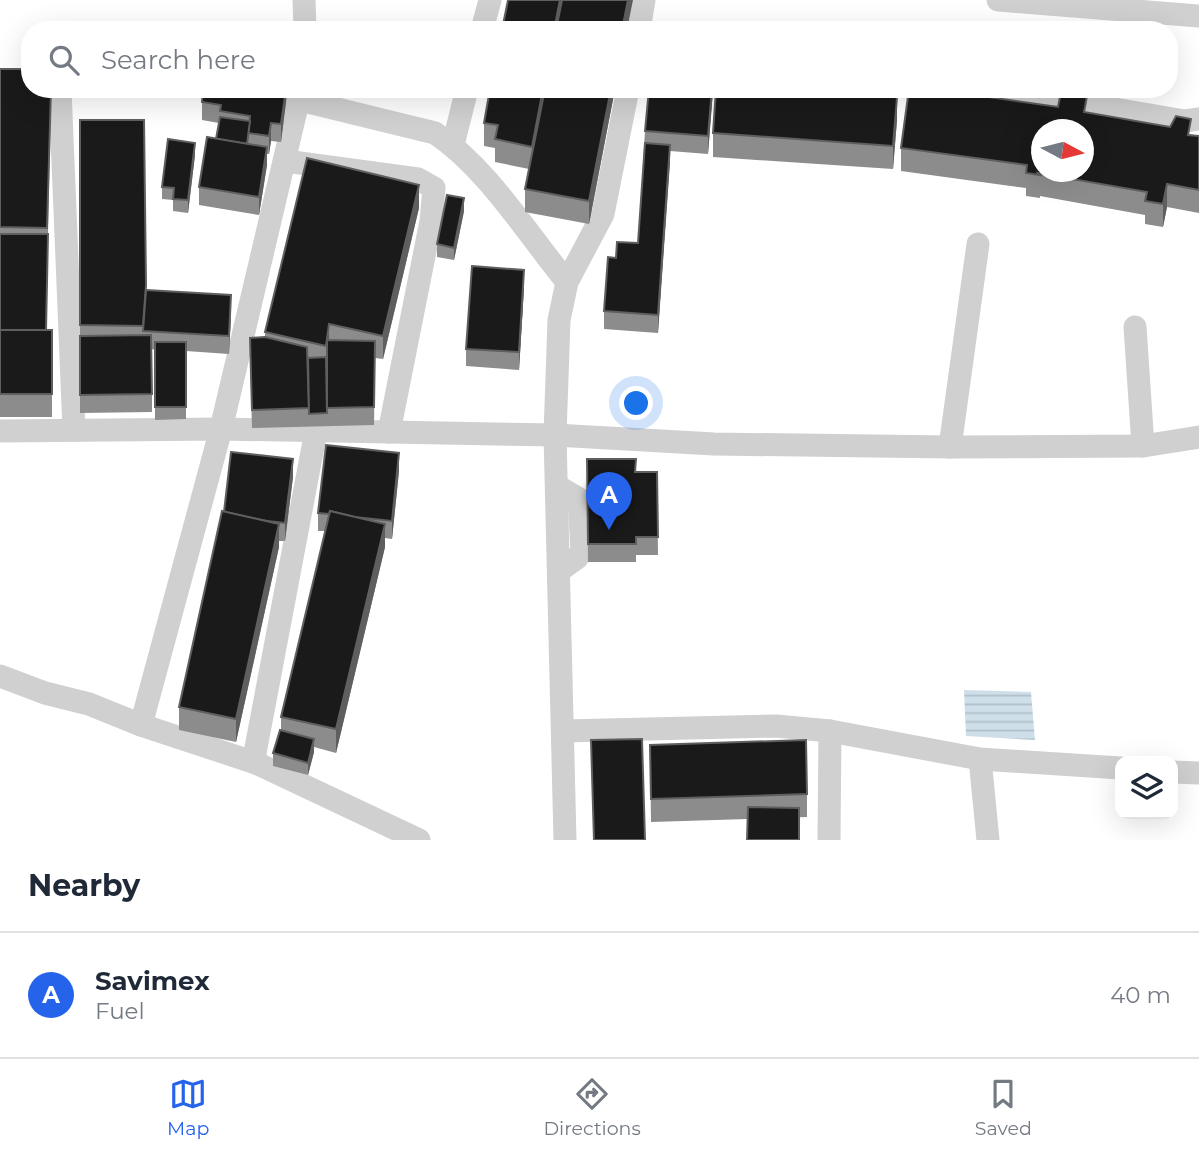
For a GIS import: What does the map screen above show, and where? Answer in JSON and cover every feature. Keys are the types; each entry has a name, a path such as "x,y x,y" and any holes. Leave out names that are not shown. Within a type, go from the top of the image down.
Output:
{"street":[{"path":"304,0 305,21"},
{"path":"484,21 490,0"},
{"path":"640,21 644,0"},
{"path":"998,0 1199,16"},
{"path":"60,98 74,430"},
{"path":"141,725 221,429 300,98"},
{"path":"315,98 435,133 453,145 479,170 567,282"},
{"path":"453,145 465,98"},
{"path":"565,840 555,435 559,320 567,282 603,214 626,98"},
{"path":"1027,98 1085,104 1185,121 1199,119"},
{"path":"285,161 418,179 434,188 431,221 388,432"},
{"path":"950,447 978,244"},
{"path":"1135,327 1143,446"},
{"path":"0,431 221,429 555,435 714,444 950,447 1143,446 1199,437"},
{"path":"256,763 257,740 316,431"},
{"path":"0,676 45,693 89,704 141,725 256,763 419,840"},
{"path":"563,731 776,726 830,732 980,759 1115,768"},
{"path":"828,840 830,732"},
{"path":"980,759 988,840"},
{"path":"1178,772 1199,773"}],"water":[{"path":"964,690 1031,692 1035,740 966,736"}],"building":[{"path":"508,0 560,0 556,21 504,21"},
{"path":"562,0 628,0 624,21 558,21"},
{"path":"0,69 21,69 21,98 51,98 47,228 0,227"},
{"path":"202,98 285,98 281,124 271,123 269,136 248,133 250,116 220,111 221,105 202,102"},
{"path":"488,98 541,98 532,147 495,139 498,125 484,123"},
{"path":"543,98 609,98 589,201 525,189"},
{"path":"648,98 711,98 708,136 645,131"},
{"path":"715,98 897,98 893,146 713,133"},
{"path":"908,98 996,98 1058,107 1060,98 1087,98 1084,112 1170,127 1176,116 1191,119 1188,135 1199,136 1199,190 1167,184 1163,204 1145,201 1147,192 1090,182 1094,182 1094,119 1031,119 1031,174 1026,173 1027,165 901,148"},
{"path":"220,117 250,121 247,144 216,139"},
{"path":"80,120 144,120 146,285 143,326 80,325"},
{"path":"207,137 267,147 259,197 199,187"},
{"path":"168,139 195,143 188,200 173,199 174,188 162,187"},
{"path":"645,143 670,145 658,315 604,311 608,257 616,258 617,242 638,243"},
{"path":"307,158 419,185 383,336 329,324 326,346 265,332"},
{"path":"447,195 464,198 454,248 437,244"},
{"path":"0,234 48,234 46,330 0,330"},
{"path":"472,266 524,270 519,352 466,349"},
{"path":"146,290 231,295 229,336 143,331"},
{"path":"0,330 52,330 52,394 0,394"},
{"path":"151,335 152,394 80,395 80,336"},
{"path":"265,337 307,347 309,408 252,410 250,338"},
{"path":"327,340 375,341 374,407 327,408"},
{"path":"155,342 186,342 186,407 155,407"},
{"path":"326,357 327,413 309,414 308,358"},
{"path":"326,445 399,453 392,521 354,517 330,511 329,514 318,513"},
{"path":"231,452 293,459 285,523 224,512"},
{"path":"587,459 636,459 635,472 657,472 658,537 636,537 636,544 588,544"},
{"path":"222,511 279,524 236,719 179,707"},
{"path":"330,511 385,524 336,729 281,717"},
{"path":"280,730 314,739 308,763 273,753"},
{"path":"642,739 645,840 594,840 591,740"},
{"path":"806,740 807,794 651,799 650,745"},
{"path":"748,807 799,808 799,840 747,840"}],"place":[{"name":"Savimex","path":"609,530"}]}
